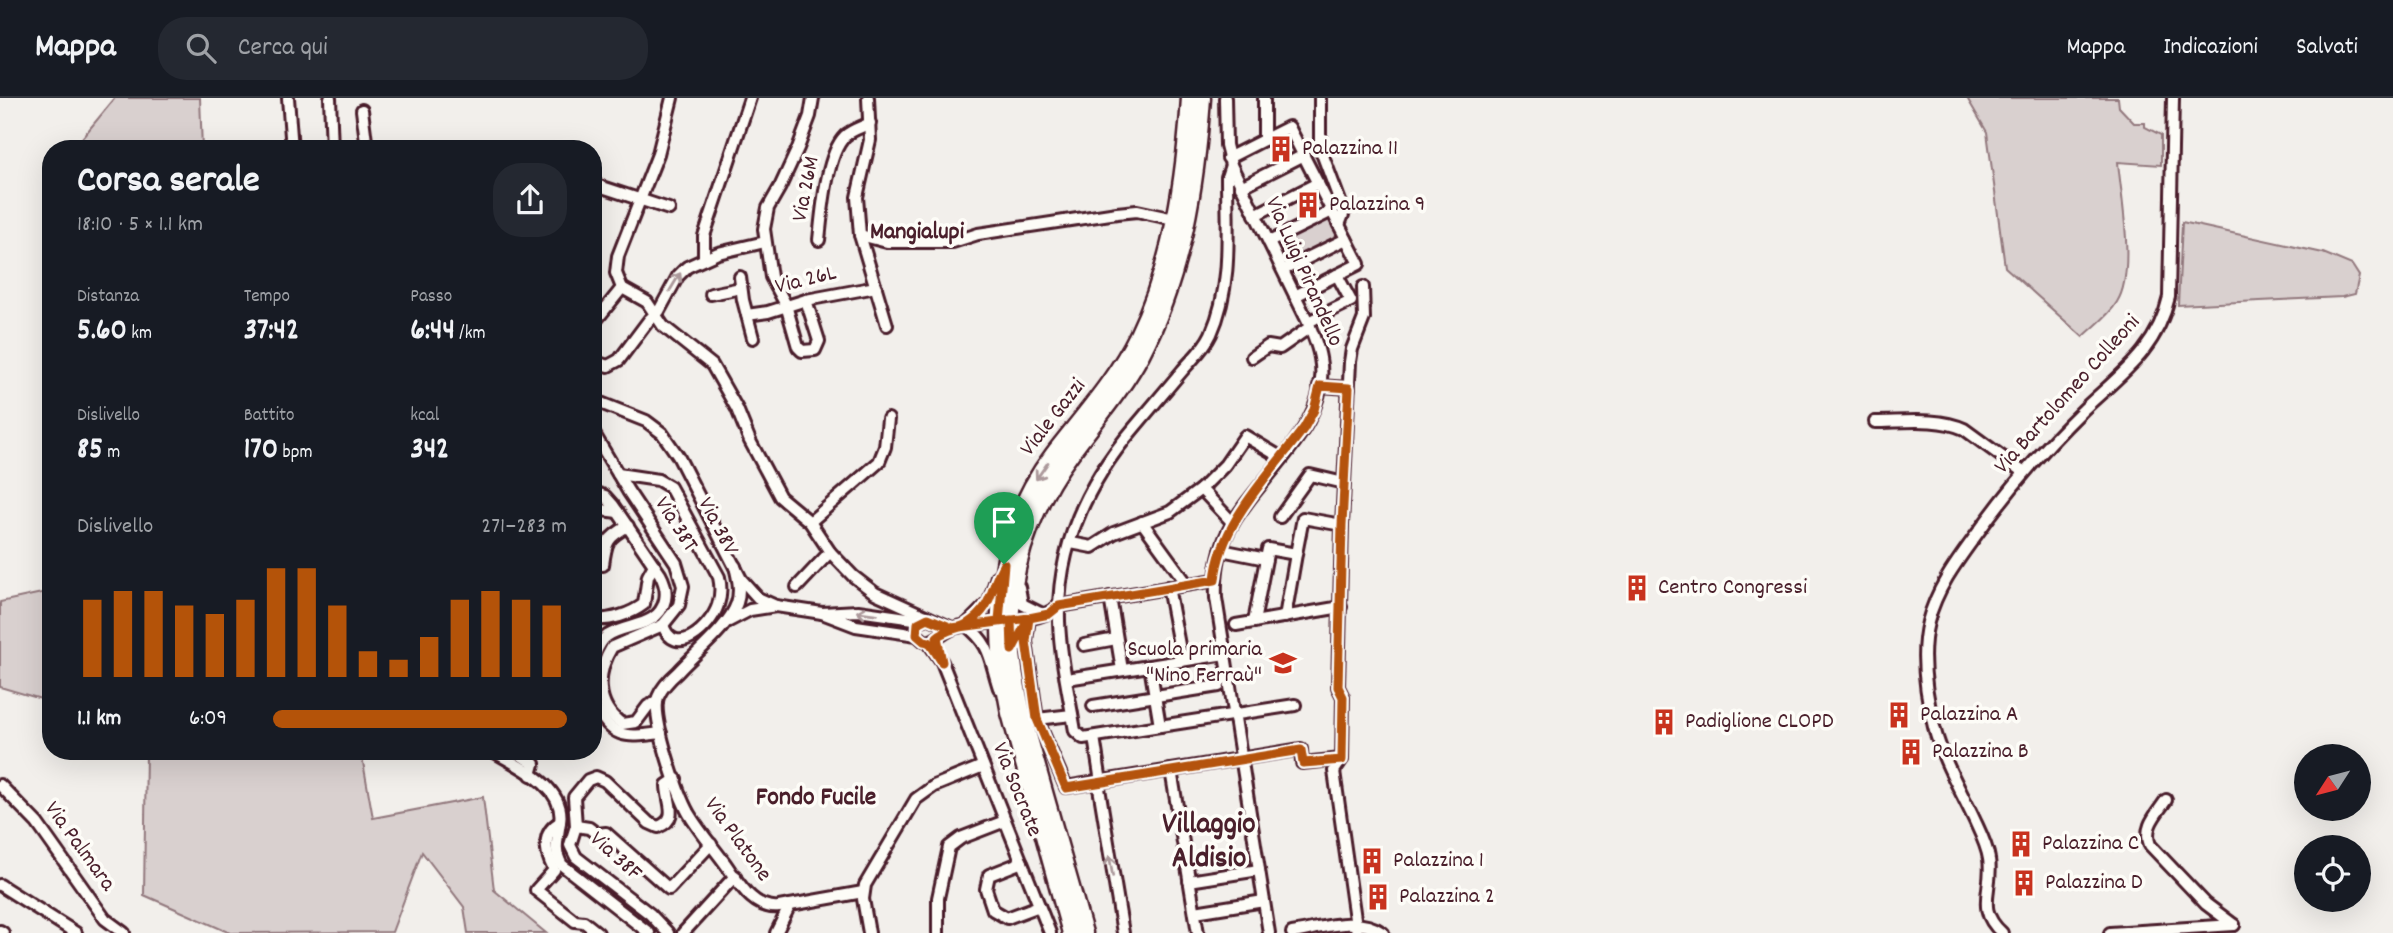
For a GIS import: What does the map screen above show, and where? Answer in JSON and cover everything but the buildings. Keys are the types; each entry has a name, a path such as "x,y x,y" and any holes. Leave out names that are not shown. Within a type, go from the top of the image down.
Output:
{"main road":[{"name":"Viale Gazzi","path":"1071,933 1010,713 1001,660 1005,621 1004,564 1013,526 1034,482 1109,385 1138,335 1158,284 1174,219 1186,147 1190,98"},
{"name":"Viale Gazzi","path":"1084,933 1022,711 1005,621 1028,531 1046,490 1127,378 1161,310 1191,195 1202,98"}],"street":[{"path":"288,98 291,140"},
{"path":"330,98 332,140"},
{"path":"673,98 658,154 618,256 616,273 622,288 648,302 663,326 712,365 780,497 810,522 830,552 863,585 925,618 952,628"},
{"path":"704,260 704,236 750,98"},
{"path":"806,300 819,341 815,350 807,352 799,347 786,305 771,277 765,242 768,208 798,148 813,108 813,98"},
{"path":"868,98 870,140 858,192 860,234 887,326"},
{"path":"1225,98 1229,161 1225,280 1221,306 1212,333 1203,348 1128,434 1101,470 1083,504 1061,581 1061,645 1075,731 1089,738 1294,705"},
{"path":"1264,98 1264,139"},
{"path":"1320,98 1320,148 1344,212 1339,225"},
{"name":"Via Bartolomeo Colleoni","path":"1993,925 1987,910 1990,870 1987,848 1938,739 1931,712 1925,648 1930,613 1943,584 2023,472 2052,440 2140,356 2162,323 2169,298 2173,98"},
{"path":"362,110 367,140"},
{"name":"Via 26M","path":"819,240 835,152 844,137 870,123"},
{"path":"1229,161 1289,127 1359,264 1295,296"},
{"path":"1241,187 1304,155"},
{"name":"Via Luigi Pirandello","path":"1229,161 1309,325 1321,358 1320,386 1310,419 1233,523 1221,550 1215,580 1269,933"},
{"path":"1255,215 1318,183"},
{"path":"602,187 669,209"},
{"path":"1269,242 1332,211"},
{"path":"860,234 887,242 953,242 978,234 1117,213 1137,212 1174,219"},
{"path":"1283,270 1346,239"},
{"path":"602,364 616,363 655,315 682,271 718,253 765,242"},
{"path":"1252,357 1268,346 1280,348 1309,325 1351,301 1338,275"},
{"path":"711,294 741,282 753,338"},
{"name":"Via 26L","path":"747,315 768,312 806,300 876,287"},
{"path":"1356,928 1334,771 1342,760 1343,697 1338,687 1349,388 1352,349 1364,318 1363,287"},
{"path":"602,313 622,288"},
{"path":"1320,386 1349,388"},
{"path":"602,404 646,421 662,433 678,456 735,566 752,592 776,606"},
{"path":"810,522 879,462 885,447 888,419"},
{"path":"1875,422 1939,422 1954,425 1964,429 2023,472"},
{"path":"1071,543 1092,547 1114,533 1170,512 1201,489 1225,465 1245,436 1282,458"},
{"name":"Via 38T","path":"602,447 680,571 683,586 681,599 676,611 663,625"},
{"path":"1044,615 1022,604 1019,590 1034,531 1051,492 1065,470 1071,452"},
{"name":"Via 38V","path":"618,474 658,480 670,487 719,577 721,587 718,605 712,618 697,635 688,639 673,639 666,635 663,625"},
{"path":"1280,517 1310,474 1344,483"},
{"path":"1201,489 1233,523"},
{"path":"602,496 609,500 628,526 666,589 663,608 650,621 608,635 602,641"},
{"path":"602,510 618,512"},
{"path":"1285,617 1303,518 1342,525"},
{"path":"1142,522 1187,584"},
{"path":"603,565 607,541 628,526"},
{"path":"1254,622 1268,549 1296,554"},
{"path":"1221,550 1266,559"},
{"path":"797,587 830,552"},
{"path":"966,625 989,602 997,575 1004,564"},
{"path":"602,620 636,611 644,604 648,576 653,565"},
{"path":"602,695 622,724 636,722 648,706 657,702 669,680 724,624 733,610 738,598 735,566"},
{"path":"822,613 856,626 917,635 924,641 952,628 966,625 1029,618 1044,615 1059,606 1215,580"},
{"path":"1168,587 1182,661"},
{"path":"1110,597 1122,670"},
{"path":"724,624 750,610 776,606 822,613 858,611 925,618 940,630 935,638"},
{"path":"1236,625 1341,607"},
{"path":"917,635 916,627 925,618"},
{"path":"1012,650 1029,618"},
{"path":"1029,618 1026,641 1037,719 1066,788 1301,750 1303,763 1342,760"},
{"path":"602,675 612,647 663,625"},
{"path":"966,625 986,644 998,685 1010,713"},
{"name":"Via Socrate","path":"935,638 942,662 1050,933"},
{"path":"1084,645 1116,639"},
{"path":"1067,679 1225,654"},
{"path":"1150,666 1160,726"},
{"path":"1093,706 1219,686"},
{"name":"Via Platone","path":"657,702 661,733 688,812 753,899 765,907 863,892"},
{"path":"1037,719 1072,715"},
{"path":"602,717 618,734 633,736 661,733"},
{"path":"1089,738 1100,782 1123,933"},
{"path":"507,760 554,794 560,808 561,822 556,853 562,865 649,933"},
{"path":"528,760 534,764 531,775"},
{"path":"869,933 863,892 916,799 934,786 983,766"},
{"path":"1171,771 1198,933"},
{"name":"Via 38F","path":"668,933 650,914 576,857 570,845 576,826 574,797 588,780 601,779 649,823 658,827 667,823 672,816 667,785 676,779"},
{"name":"Via Palmara","path":"0,785 37,823 105,919 124,933"},
{"path":"2110,933 2234,925 2206,904 2150,845 2147,836 2150,824 2166,800"},
{"path":"938,933 939,898 948,848 961,838 1005,821"},
{"path":"561,822 552,827 547,837 548,853 554,870 536,890 575,921 584,922 598,933"},
{"path":"576,826 589,828 597,834 606,833 669,889 711,844"},
{"path":"1021,862 989,875 986,889 993,910 1007,918 1039,906"},
{"path":"1189,881 1259,870"},
{"path":"683,933 735,876"},
{"path":"0,885 76,933"},
{"path":"1195,912 1264,901"},
{"path":"776,933 790,905"},
{"path":"1292,933 1372,925 1383,933"},
{"path":"1984,933 1993,925 2002,933"}],"shaded area":[{"path":"115,98 200,98 202,140 80,140"},
{"path":"1967,98 2118,98 2119,107 2134,123 2145,123 2145,127 2161,135 2161,165 2118,162 2126,234 2123,289 2110,312 2083,337 2005,267 1987,132"},
{"path":"1332,211 1346,239 1283,270 1269,242"},
{"path":"2182,222 2323,253 2352,265 2359,276 2355,294 2342,297 2178,305"},
{"path":"42,593 42,699 0,687 0,602"},
{"path":"146,760 363,760 373,818 483,797 494,890 546,933 468,933 464,907 422,852 392,932 230,933 144,895"}],"place":[{"name":"Palazzina 11","path":"1281,149"},
{"name":"Palazzina 9","path":"1308,205"},
{"name":"Centro Congressi","path":"1637,588"},
{"name":"Scuola primaria \"Nino Ferraù\"","path":"1283,663"},
{"name":"Palazzina A","path":"1899,715"},
{"name":"Padiglione CLOPD","path":"1664,722"},
{"name":"Palazzina B","path":"1911,752"},
{"name":"Palazzina C","path":"2021,844"},
{"name":"Palazzina 1","path":"1372,861"},
{"name":"Palazzina D","path":"2024,883"},
{"name":"Palazzina 2","path":"1378,897"}],"district":[{"name":"Mangialupi","path":"917,233"},
{"name":"Fondo Fucile","path":"816,798"},
{"name":"Villaggio Aldisio","path":"1209,843"}],"route":[{"path":"1004,564 997,575 992,597 986,607 966,625 952,628 937,637 942,662 929,642 917,635 918,623 928,618 952,628 966,625 1011,620 1029,618 1026,641 1037,719 1066,788 1301,750 1303,763 1342,760 1343,697 1338,687 1349,388 1320,386 1310,419 1229,529 1218,560 1215,580 1059,606 1049,614 1029,618 1012,650 1011,620 999,621 1004,564"}]}
